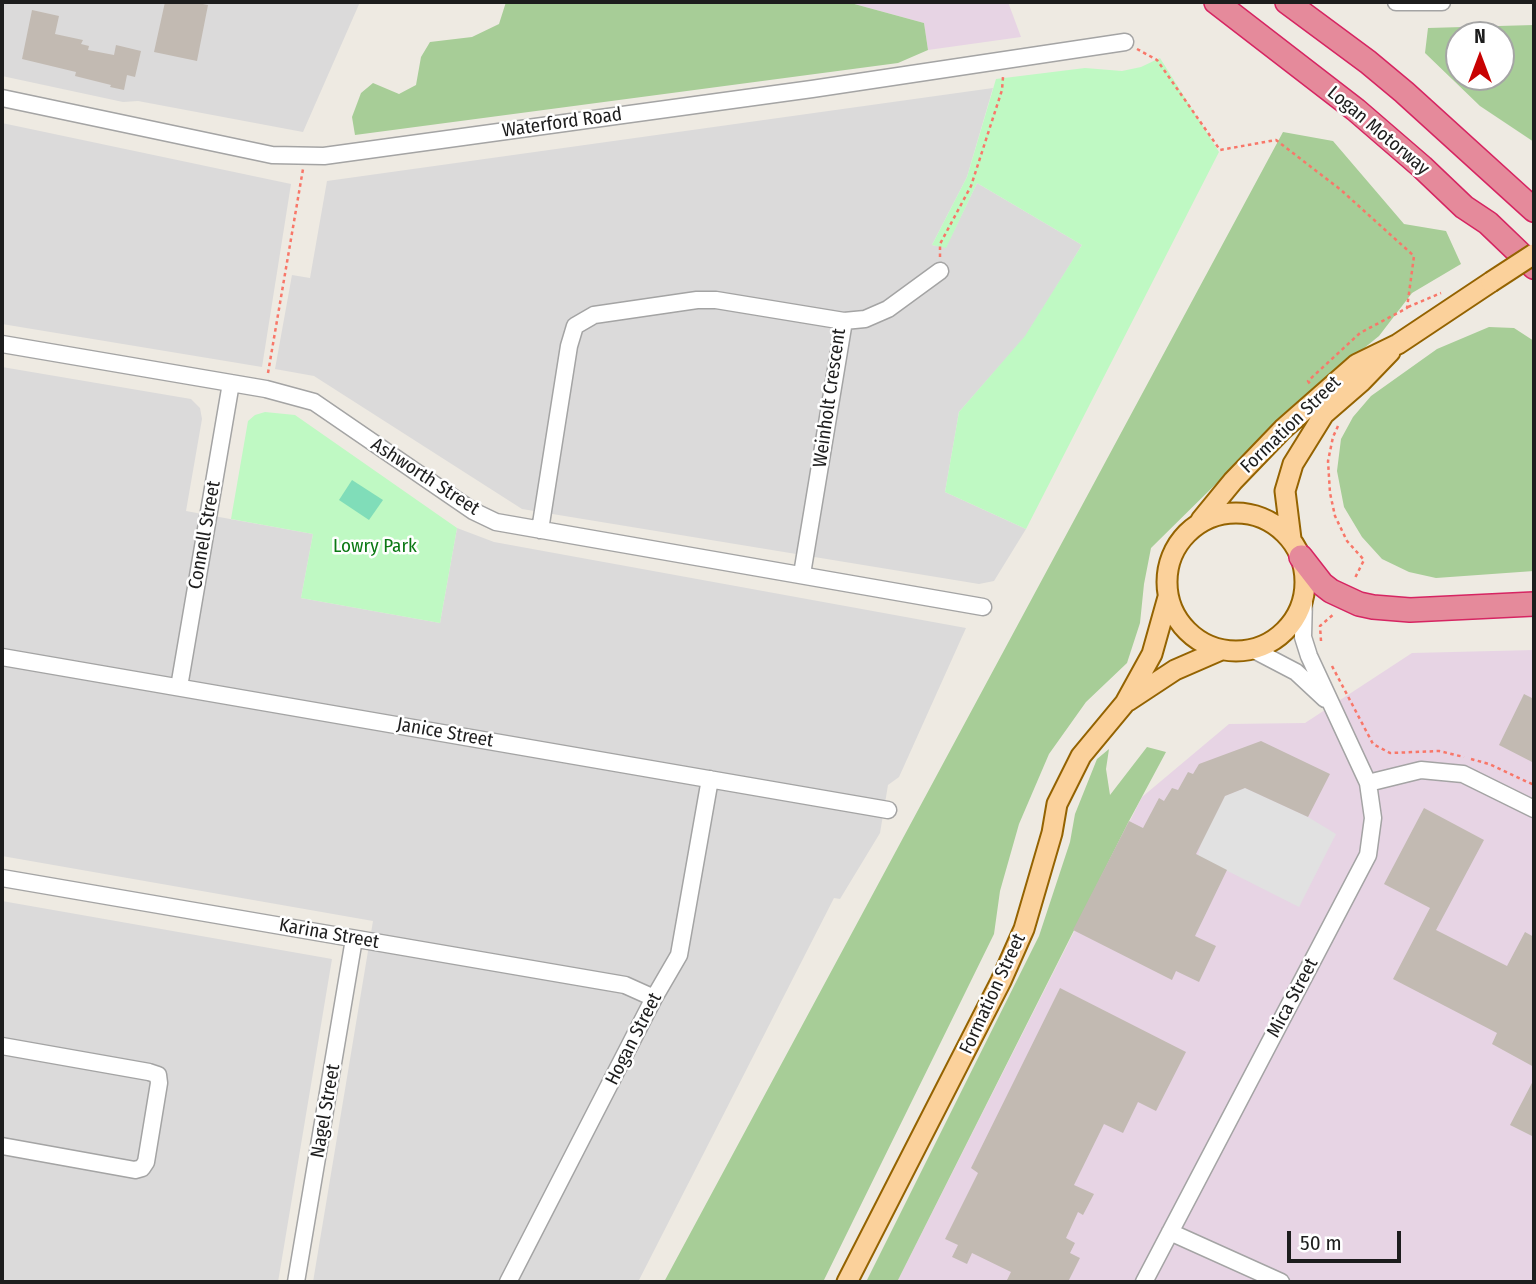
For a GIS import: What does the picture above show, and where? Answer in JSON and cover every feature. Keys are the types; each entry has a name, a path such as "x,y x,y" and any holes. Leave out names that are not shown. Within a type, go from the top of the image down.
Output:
{"highway":[{"name":"Logan Motorway","path":"1216,2 1356,110 1464,207 1488,223 1534,267"},
{"path":"1287,2 1404,92 1534,210"},
{"path":"1464,207 1474,222 1534,282"},
{"path":"1296,548 1322,584 1345,598 1373,607 1410,610 1534,604"}],"main road":[{"name":"Formation Street","path":"1198,523 1233,481 1326,401 1357,364 1398,344 1534,254"},
{"name":"Formation Street","path":"1296,548 1285,491 1293,464 1306,439 1324,414 1326,401"},
{"path":"1227,513 1258,515 1276,525 1296,548 1306,577 1304,597 1297,615 1286,630 1270,642 1252,649 1221,650 1203,643 1187,631 1175,615 1168,597 1166,576 1171,555 1182,537 1198,523 1227,513"},
{"name":"Formation Street","path":"847,1282 1001,981 1024,929 1058,804 1081,756 1125,703 1152,654 1168,597"},
{"name":"Formation Street","path":"1125,703 1175,670 1221,650"}],"street":[{"path":"1396,2 1442,2"},
{"name":"Waterford Road","path":"2,98 272,155 324,156 812,89 1125,42"},
{"path":"844,321 865,319 888,309 940,271"},
{"name":"Weinholt Crescent","path":"540,530 569,346 575,326 594,315 697,300 716,300 844,321 802,574"},
{"name":"Ashworth Street","path":"2,344 266,388 314,402 473,511 496,522 983,607"},
{"name":"Connell Street","path":"179,687 231,383"},
{"name":"Mica Street","path":"1144,1282 1368,855 1373,818 1368,783 1303,637 1304,597"},
{"name":"Mica Street","path":"1252,649 1296,671 1332,705"},
{"name":"Janice Street","path":"2,657 888,810"},
{"path":"1368,783 1421,770 1463,774 1534,809"},
{"name":"Hogan Street","path":"509,1282 679,954 710,779"},
{"name":"Karina Street","path":"2,878 625,985 654,999"},
{"name":"Nagel Street","path":"296,1282 354,939"},
{"path":"2,1046 149,1072 158,1075 159,1083 146,1162 142,1168 135,1170 2,1146"},
{"path":"1170,1233 1281,1282"}],"path":[{"path":"1125,42 1157,60 1220,150 1276,140 1341,190 1413,256 1407,308 1360,333 1308,381 1342,419 1332,437 1328,461 1330,493 1335,516 1347,541 1364,560 1345,598 1330,619 1320,626 1322,645"},
{"path":"940,271 940,244 971,186 1002,90 1005,59"},
{"path":"266,388 304,156"},
{"path":"1331,663 1373,744 1390,753 1439,751 1489,764 1534,785"}],"shaded area":[{"path":"2,2 360,2 303,132 138,101 123,102 2,76"},
{"path":"847,2 1008,2 1021,37 928,50 924,23"},
{"path":"993,88 967,177 932,245 946,247 977,183 1082,245 1026,336 959,412 945,492 1026,529 994,581 979,584 522,509 314,376 275,369 292,275 310,278 327,181"},
{"path":"2,123 291,184 262,367 2,324"},
{"path":"2,367 191,399 200,408 202,419 186,511 313,534 301,598 440,623 457,528 494,542 966,628 899,777 888,785 880,833 840,899 834,898 638,1282 313,1282 373,921 2,856"},
{"path":"1534,650 1534,1282 897,1282 1142,797 1229,724 1305,723 1412,653"},
{"path":"1245,788 1308,817 1336,834 1299,907 1198,856 1201,843 1225,796"},
{"path":"2,901 332,959 278,1282 2,1282"}],"green space":[{"path":"506,2 847,2 924,23 928,50 898,63 355,135 352,117 361,93 373,83 399,94 416,85 421,57 430,42 472,37 499,24"},
{"path":"1534,25 1534,142 1480,106 1464,91 1515,91 1515,26"},
{"path":"1428,28 1445,28 1445,72 1425,53"},
{"path":"1160,58 1219,152 1026,529 945,492 959,412 1025,336 1082,245 977,183 946,248 932,245 967,177 996,79 1085,68 1122,71 1141,67"},
{"path":"1283,132 1333,141 1404,224 1446,231 1461,264 1412,293 1379,336 1304,397 1151,548 1140,623 1127,663 1086,702 1049,754 1019,824 1000,891 994,934 823,1282 664,1282"},
{"path":"1489,327 1514,328 1534,341 1534,571 1436,578 1409,572 1382,559 1362,537 1344,507 1337,471 1341,439 1353,417 1371,396 1437,349"},
{"name":"Lowry Park","path":"265,412 295,415 457,528 440,623 301,598 313,534 231,519 248,421"},
{"path":"352,480 383,500 369,520 339,500"},
{"path":"1147,747 1166,752 897,1282 866,1282 1039,936 1070,842 1075,814 1097,759 1109,749 1106,769 1110,795"}],"building":[{"path":"165,2 208,5 197,61 154,52"},
{"path":"32,10 59,16 55,34 83,40 81,44 89,46 88,50 114,55 116,45 141,51 135,77 127,75 124,90 75,76 76,72 22,59"},
{"path":"1524,694 1534,699 1534,763 1499,745"},
{"path":"1261,741 1330,774 1308,817 1245,788 1225,796 1196,854 1227,870 1195,936 1216,946 1199,982 1176,971 1172,980 1073,930 1129,821 1143,828 1159,798 1164,801 1172,788 1178,790 1188,772 1193,774 1199,764"},
{"path":"1424,808 1484,840 1436,930 1507,966 1525,932 1534,937 1534,1067 1492,1044 1497,1033 1393,979 1430,908 1384,884"},
{"path":"1060,988 1186,1052 1156,1111 1138,1102 1123,1133 1104,1124 1074,1185 1094,1194 1083,1215 1078,1212 1066,1238 1075,1243 1070,1253 1080,1258 1068,1282 1006,1282 1011,1272 972,1253 967,1264 952,1257 958,1245 945,1239 978,1173 971,1168"},
{"path":"1534,1079 1534,1137 1510,1125"}]}
